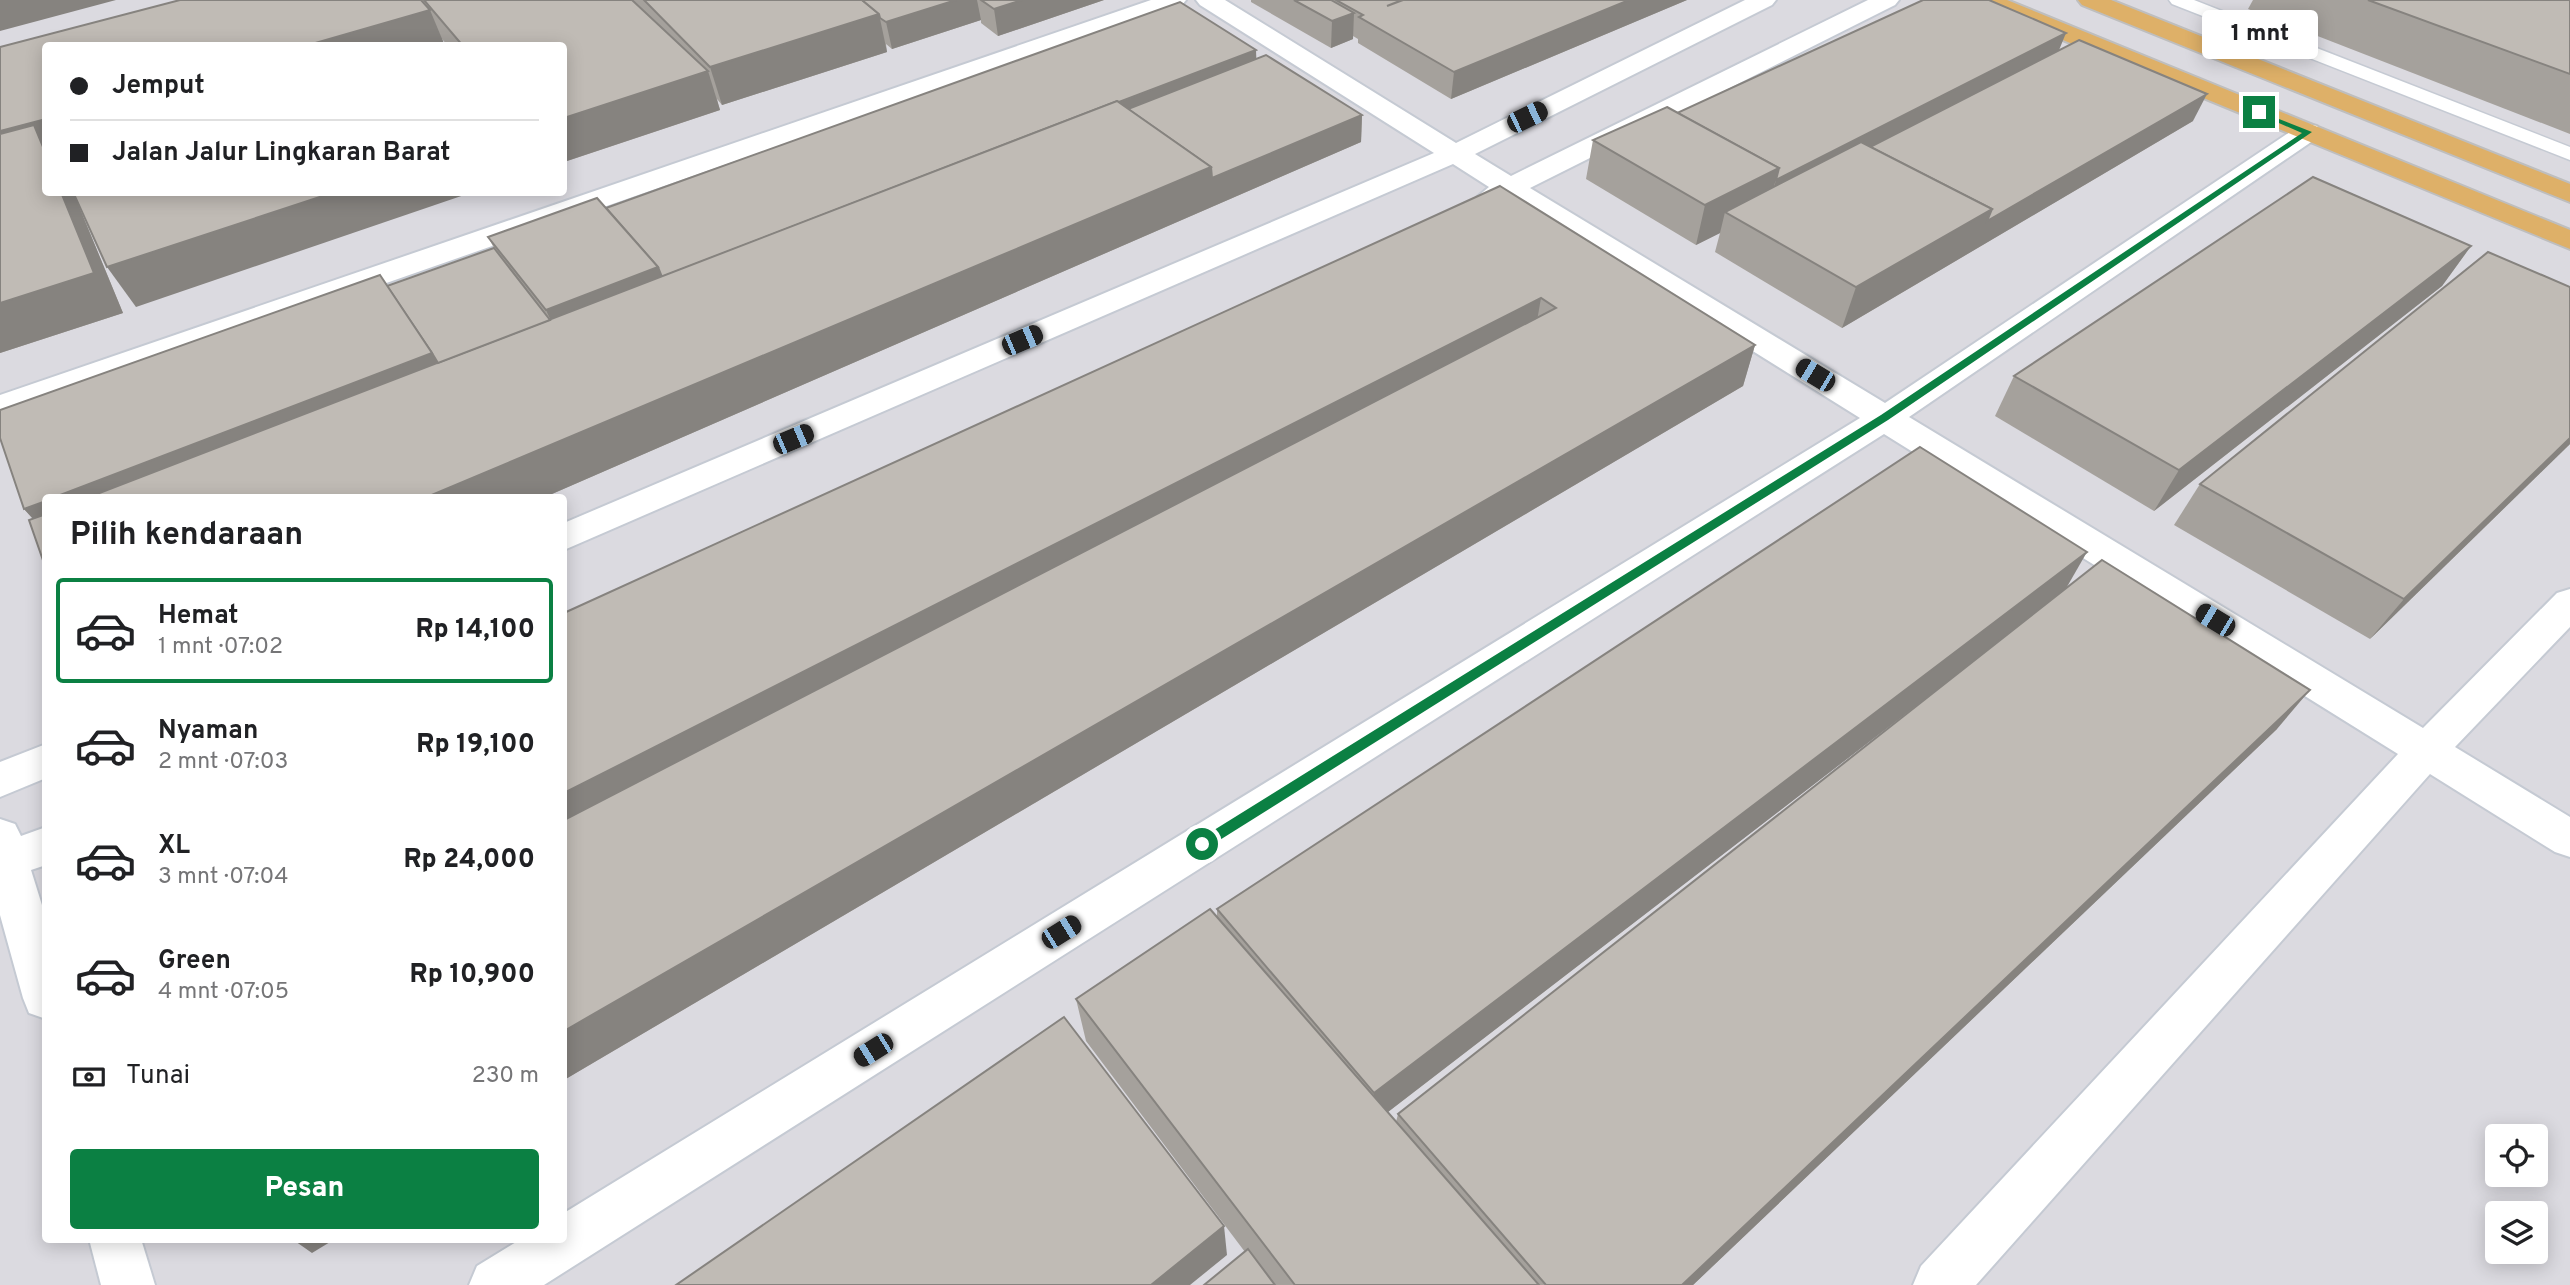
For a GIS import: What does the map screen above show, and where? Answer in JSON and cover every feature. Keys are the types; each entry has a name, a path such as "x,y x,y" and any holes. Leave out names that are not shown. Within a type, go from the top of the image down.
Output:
{"main road":[{"path":"1986,0 2570,240"},
{"path":"2090,0 2570,194"}],"street":[{"path":"0,407 1174,0"},
{"path":"1208,0 2570,839"},
{"path":"567,536 1454,154 1764,0"},
{"path":"1460,212 1887,0"},
{"path":"567,1241 1885,418 2308,132"},
{"path":"1940,1285 2427,750 2570,603"},
{"path":"0,780 42,762"},
{"path":"13,852 42,980"},
{"path":"116,1243 128,1285"},
{"path":"496,1285 563,1243"}],"lane":[{"path":"2184,1 2570,154"}],"shaded area":[{"path":"0,0 2570,0 2570,1285 0,1285"}],"building":[{"path":"180,0 421,0 430,10 319,42 42,42 42,120 0,131 0,47"},
{"path":"424,0 632,0 708,71 567,117 567,42 460,42"},
{"path":"644,0 862,0 879,14 710,67"},
{"path":"862,0 956,0 886,22"},
{"path":"981,0 1022,0 994,9"},
{"path":"1294,0 1331,0 1354,13 1332,21"},
{"path":"1336,0 1402,0 1387,6 1403,0 1629,0 1454,72 1359,17 1363,15"},
{"path":"1923,0 1989,0 2066,33 1776,180 1779,168 1677,113"},
{"path":"2368,0 2570,0 2570,74"},
{"path":"1180,2 1256,50 662,277 658,267 606,208"},
{"path":"2079,40 2207,94 1987,221 1992,209 1870,147"},
{"path":"1266,55 1362,115 1212,178 1211,167 1128,109"},
{"path":"1117,101 1211,167 434,494 97,494"},
{"path":"1667,107 1779,168 1705,205 1593,140"},
{"path":"34,125 42,144 42,196 63,196 94,273 0,303 0,134"},
{"path":"1861,142 1992,209 1856,287 1725,212"},
{"path":"2313,177 2471,246 2179,470 2014,376"},
{"path":"1500,186 1755,345 567,1029 567,818 1556,308 1541,298 567,791 567,612"},
{"path":"75,196 323,196 107,267"},
{"path":"597,198 658,267 546,310 488,237"},
{"path":"494,248 550,320 438,363 387,286"},
{"path":"2488,252 2570,287 2570,438 2404,599 2200,484"},
{"path":"380,275 432,353 63,494 42,494 42,502 24,509 0,438 0,410"},
{"path":"1920,447 2087,552 1374,1093 1217,909"},
{"path":"42,515 42,557 29,520"},
{"path":"2102,560 2310,690 1682,1285 1546,1285 1398,1114"},
{"path":"1210,909 1539,1285 1295,1285 1076,999"},
{"path":"1064,1017 1224,1226 1151,1285 676,1285"},
{"path":"1248,1249 1275,1285 1204,1285"}],"route":[{"path":"1202,844 1885,418 2308,132 2259,112"}]}
